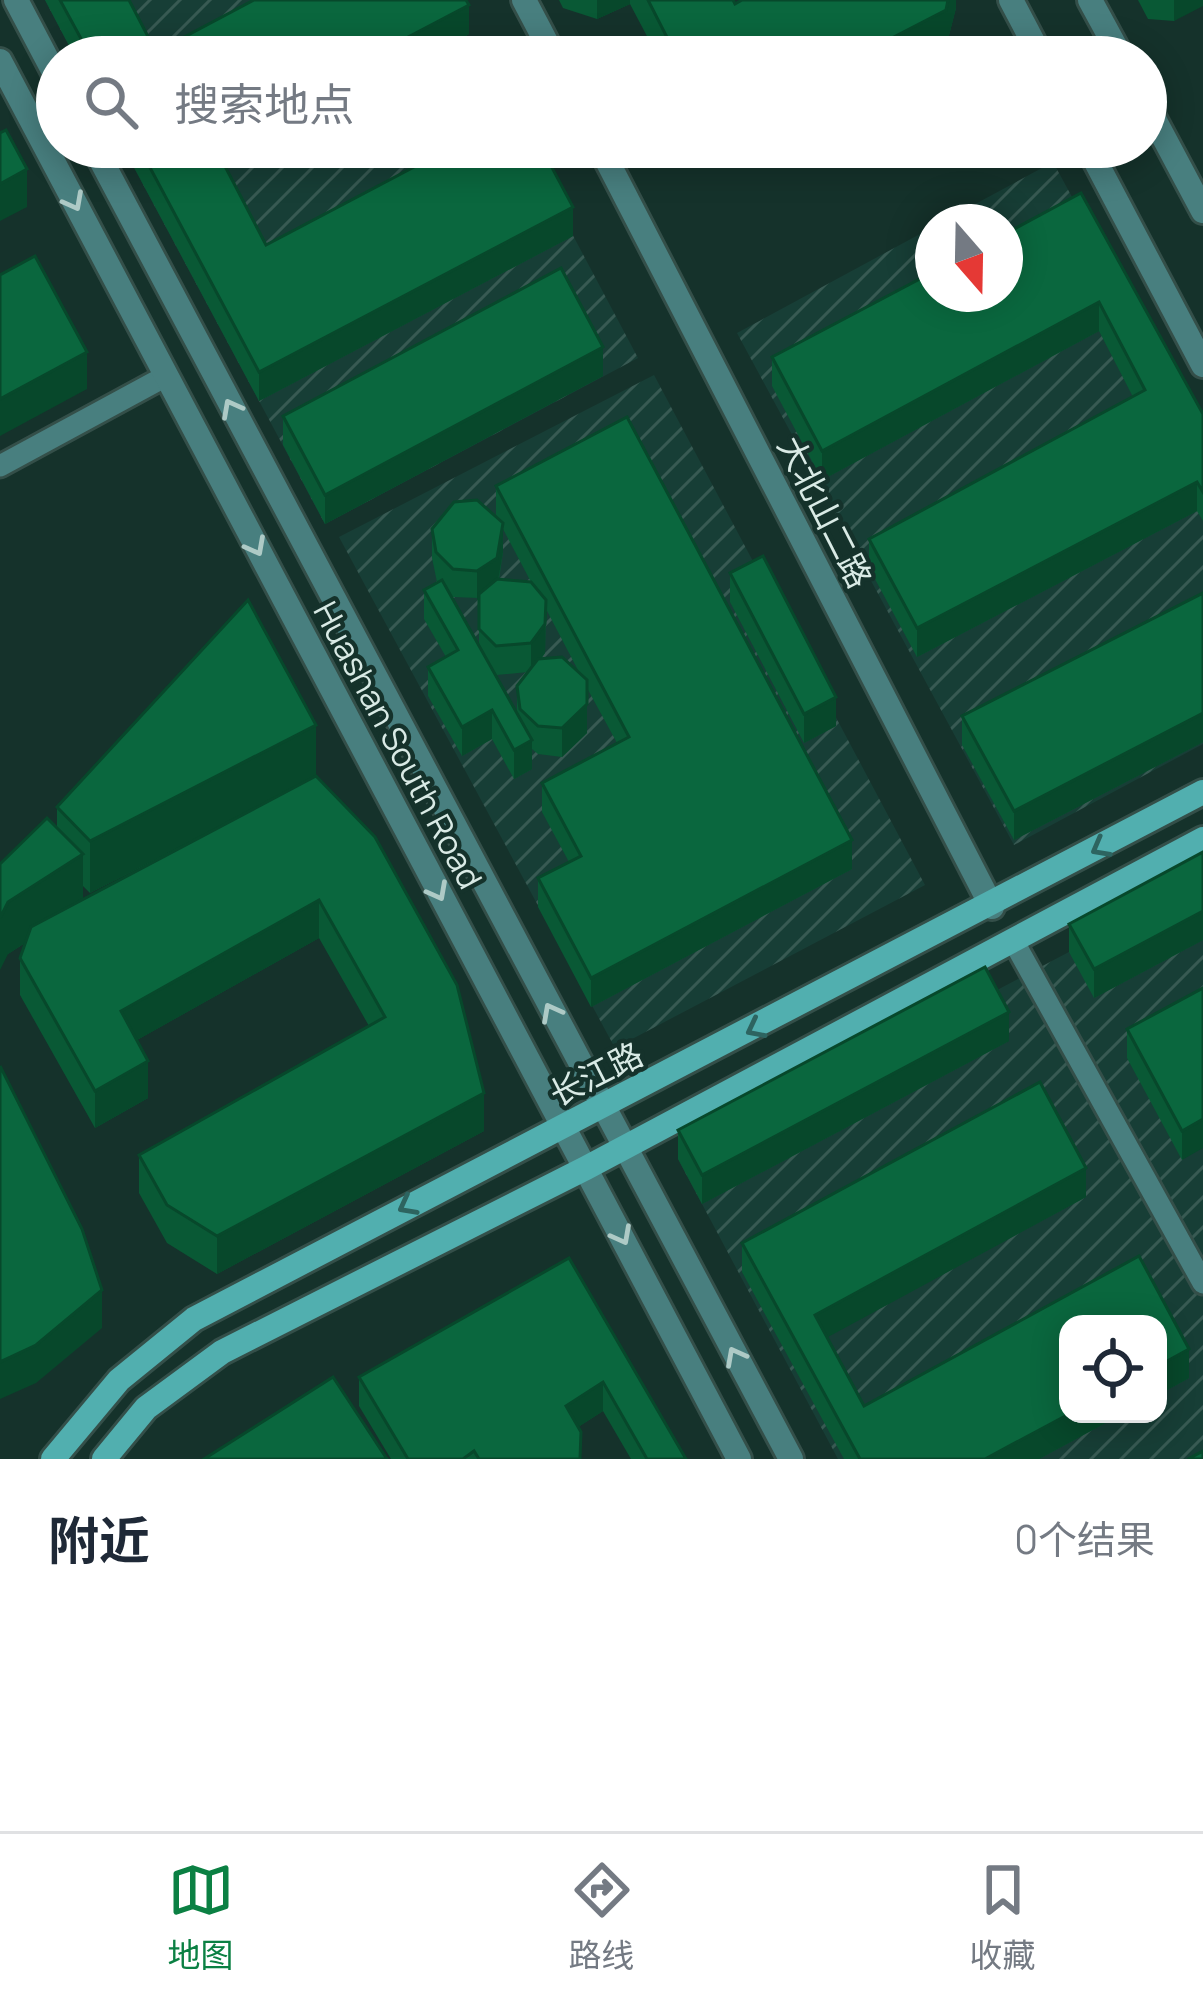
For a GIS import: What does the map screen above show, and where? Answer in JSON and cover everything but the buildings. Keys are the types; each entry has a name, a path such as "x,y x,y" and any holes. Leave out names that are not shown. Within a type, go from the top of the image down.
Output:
{"main road":[{"name":"长江路","path":"53,1459 119,1380 194,1319 992,907 1203,792"},
{"path":"104,1459 146,1408 222,1352 586,1168 1203,839"}],"street":[{"path":"16,0 36,38"},
{"path":"524,0 543,36"},
{"path":"1011,0 1030,36"},
{"path":"1090,0 1110,36"},
{"name":"Huashan South Road","path":"0,61 36,129"},
{"path":"1167,143 1203,211"},
{"name":"Huashan South Road","path":"56,168 739,1459"},
{"name":"Huashan South Road","path":"105,168 790,1459"},
{"name":"大北山二路","path":"611,168 992,907"},
{"path":"1099,168 1203,365"},
{"path":"0,466 166,376"},
{"path":"1014,942 1203,1283"}],"shaded area":[{"path":"45,0 448,0 467,36 64,36"},
{"path":"134,168 537,168 638,358 325,524"},
{"path":"1042,168 1056,168 1203,438 1203,744 1014,845 737,333 915,237 915,312 1023,312 1023,204 975,204"},
{"path":"654,375 925,885 615,1048 339,537"},
{"path":"1203,881 1203,1459 838,1459 678,1159"}]}
